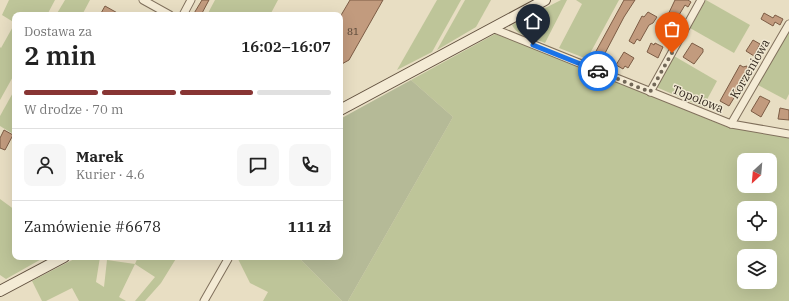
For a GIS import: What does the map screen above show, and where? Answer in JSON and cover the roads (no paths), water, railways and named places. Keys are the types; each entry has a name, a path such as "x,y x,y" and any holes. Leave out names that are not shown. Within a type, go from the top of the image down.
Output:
{"main road":[{"path":"343,108 545,0"},
{"path":"0,291 58,260"}],"street":[{"path":"143,0 165,12"},
{"path":"184,12 191,0"},
{"path":"650,92 701,0"},
{"name":"Korzeniowa","path":"731,124 789,24"},
{"name":"Topolowa","path":"492,28 731,124 789,134"},
{"path":"204,301 227,260"}]}
